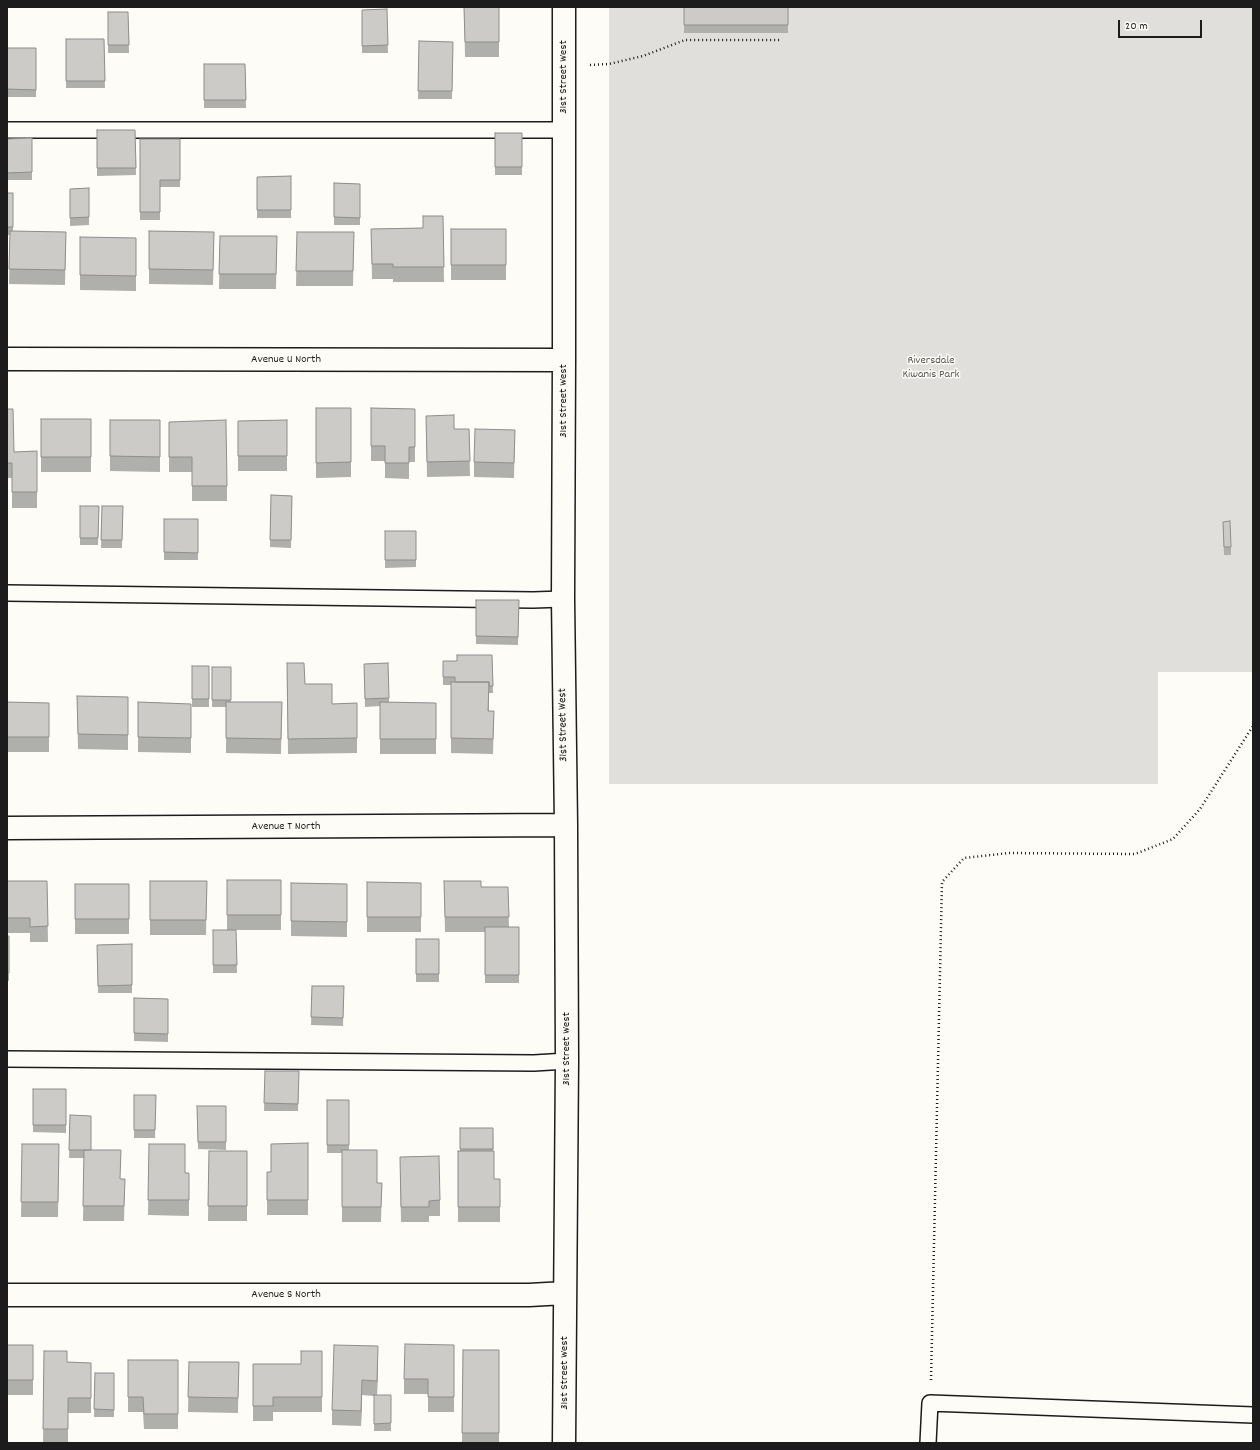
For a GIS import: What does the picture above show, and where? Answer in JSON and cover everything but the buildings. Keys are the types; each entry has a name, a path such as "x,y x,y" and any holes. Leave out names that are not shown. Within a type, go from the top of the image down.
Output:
{"street":[{"name":"31st Street West","path":"564,7 563,599 567,1061 564,1443"},
{"name":"Avenue U North","path":"7,359 564,360"},
{"name":"Avenue T North","path":"7,828 566,825"},
{"name":"Avenue S North","path":"7,1295 529,1295 565,1293"}],"lane":[{"path":"7,130 564,130"},
{"path":"7,593 533,600 563,599"},
{"path":"7,1059 526,1063 567,1061"},
{"path":"928,1443 930,1403 1253,1416"}],"path":[{"path":"564,67 609,64 643,56 685,40 782,40"},
{"path":"930,1403 942,882 964,858 1009,853 1135,854 1173,840 1200,809 1253,726"}],"green space":[{"name":"Riversdale Kiwanis Park","path":"609,7 1253,7 1253,672 1158,672 1158,784 609,784"}]}
